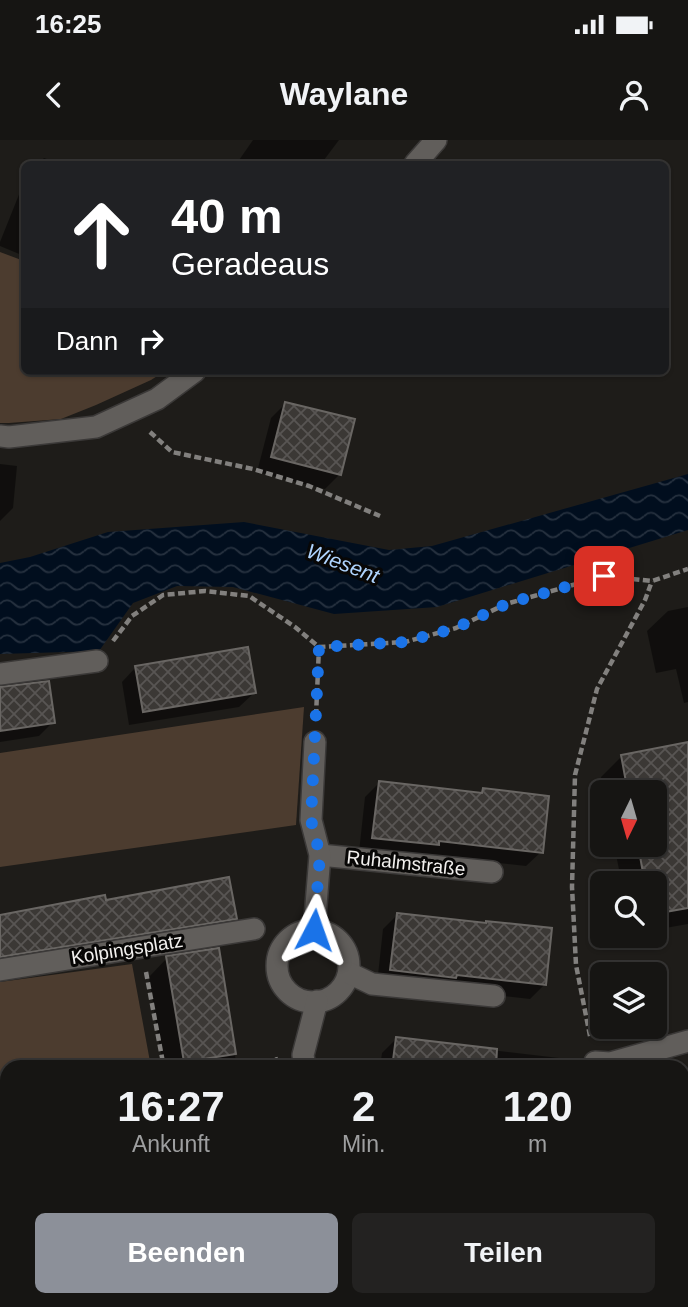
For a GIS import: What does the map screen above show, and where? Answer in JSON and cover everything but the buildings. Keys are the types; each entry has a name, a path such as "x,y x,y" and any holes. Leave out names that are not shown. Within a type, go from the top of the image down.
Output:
{"street":[{"path":"0,436 96,427 157,399 190,375"},
{"path":"0,674 97,661"},
{"name":"Ruhalmstraße","path":"314,930 320,855 311,820 315,743"},
{"name":"Ruhalmstraße","path":"320,855 492,872"},
{"name":"Kolpingsplatz","path":"0,970 254,929"},
{"path":"314,930 329,933 338,940 349,960 349,973 338,992 328,998 307,1001 286,990 278,970 278,957 291,937 314,930"},
{"path":"349,973 372,984 494,996"},
{"path":"304,1060 317,1001"},
{"path":"621,1060 688,1041"}],"path":[{"path":"129,412 172,452 264,472 310,486 380,516"},
{"path":"97,661 132,616 163,595 205,591 249,596 319,647 404,642 456,628 506,604 604,576 652,581 688,569"},
{"path":"595,1060 576,965 572,887 575,775 597,689 645,600 652,581"},
{"path":"315,743 319,647"},
{"path":"145,966 163,1060"}],"shaded area":[{"path":"0,252 21,260 21,375 159,375 61,419 0,423"},
{"path":"304,707 296,825 0,867 0,753"},
{"path":"132,964 150,1060 0,1060 0,982"}],"water":[{"name":"Wiesent","path":"688,474 688,530 437,607 334,614 233,587 177,586 133,603 99,651 0,654 0,563 30,557 108,532 244,522 389,550 432,546"}],"route":[{"path":"314,930 320,855 311,820 319,647 404,642 456,628 506,604 604,576"}]}
